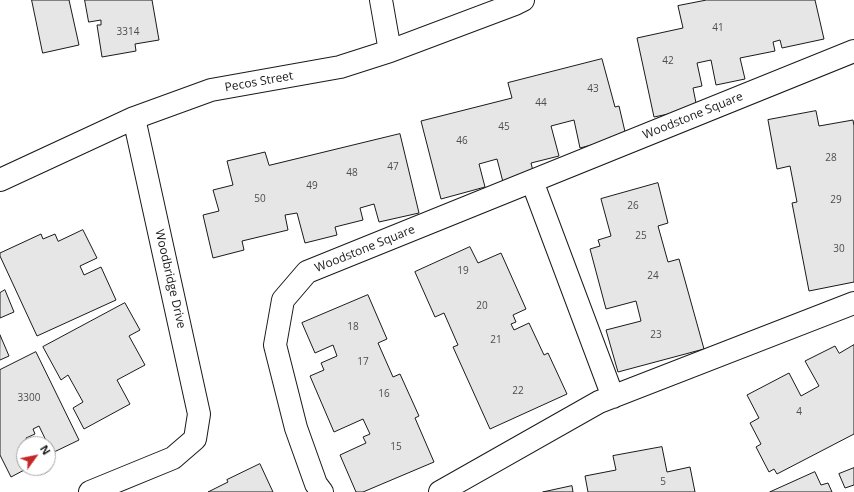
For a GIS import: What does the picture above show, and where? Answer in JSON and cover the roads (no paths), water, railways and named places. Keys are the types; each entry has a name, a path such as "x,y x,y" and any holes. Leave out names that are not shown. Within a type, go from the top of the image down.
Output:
{"street":[{"path":"381,0 390,51"},
{"name":"Pecos Street","path":"0,180 134,118 211,90 340,67 390,51 523,0"},
{"name":"Woodstone Square","path":"322,492 316,484 296,428 275,345 283,300 307,272 854,51"},
{"name":"Woodbridge Drive","path":"90,492 173,458 195,439 200,414 134,118"},
{"path":"532,181 613,397"},
{"path":"440,492 599,402 854,303"}]}
